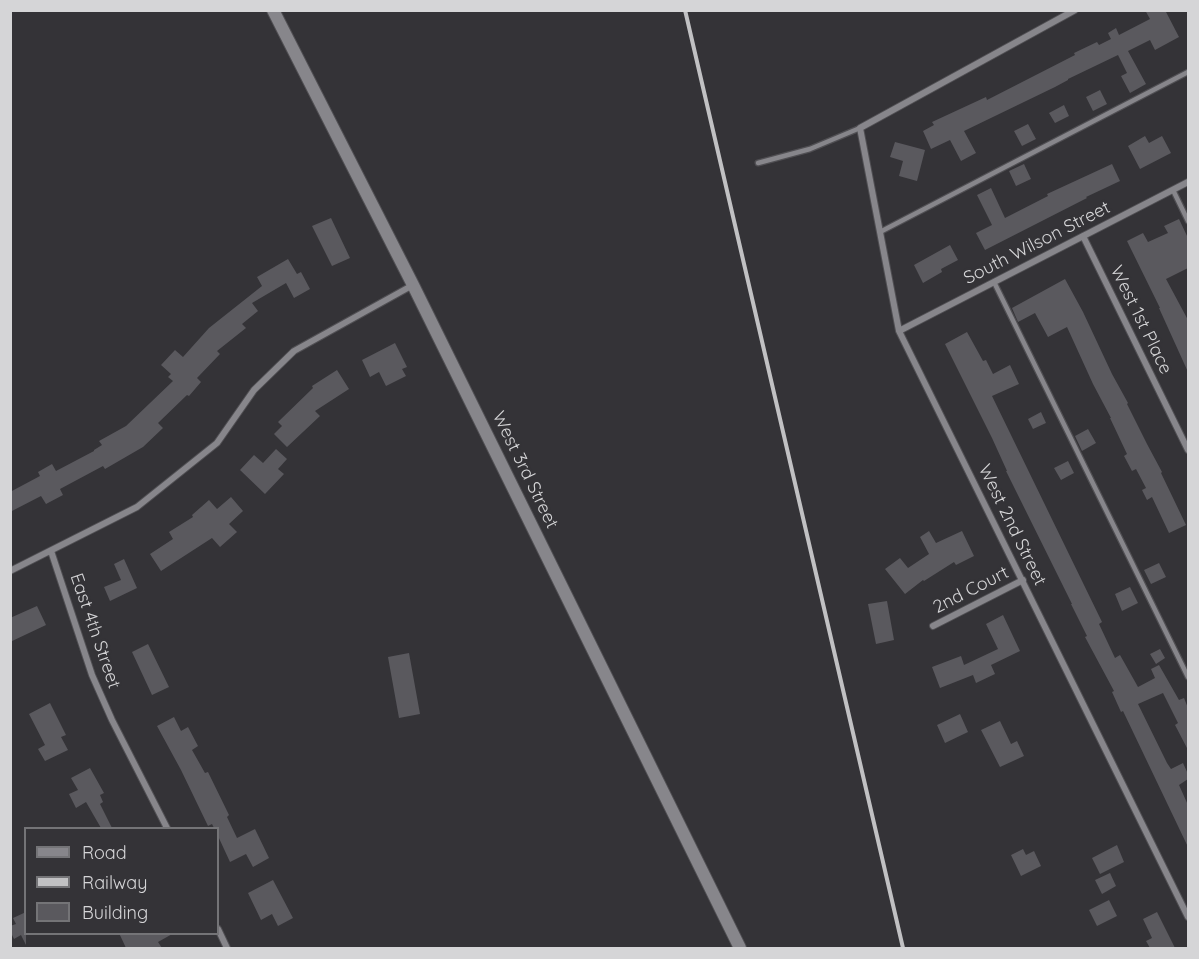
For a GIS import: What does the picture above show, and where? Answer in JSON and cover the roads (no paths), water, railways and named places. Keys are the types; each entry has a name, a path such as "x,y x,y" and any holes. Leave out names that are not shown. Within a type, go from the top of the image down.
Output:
{"street":[{"name":"West 3rd Street","path":"273,10 413,285 740,948"},
{"path":"860,128 1075,10"},
{"name":"West 2nd Street","path":"860,128 899,331 1188,918"},
{"name":"South Wilson Street","path":"899,331 1188,182"},
{"name":"West 1st Place","path":"1083,236 1188,450"},
{"path":"10,571 137,507 217,443 254,390 294,351 413,285"},
{"name":"East 4th Street","path":"51,551 92,675 112,720 166,827"},
{"name":"2nd Court","path":"933,626 1023,580"},
{"path":"219,931 227,948"}],"lane":[{"path":"880,232 1188,72"},
{"path":"758,163 810,149 860,128"},
{"path":"1173,190 1188,221"},
{"path":"994,282 1188,677"}],"railway":[{"path":"685,10 903,948"}]}
